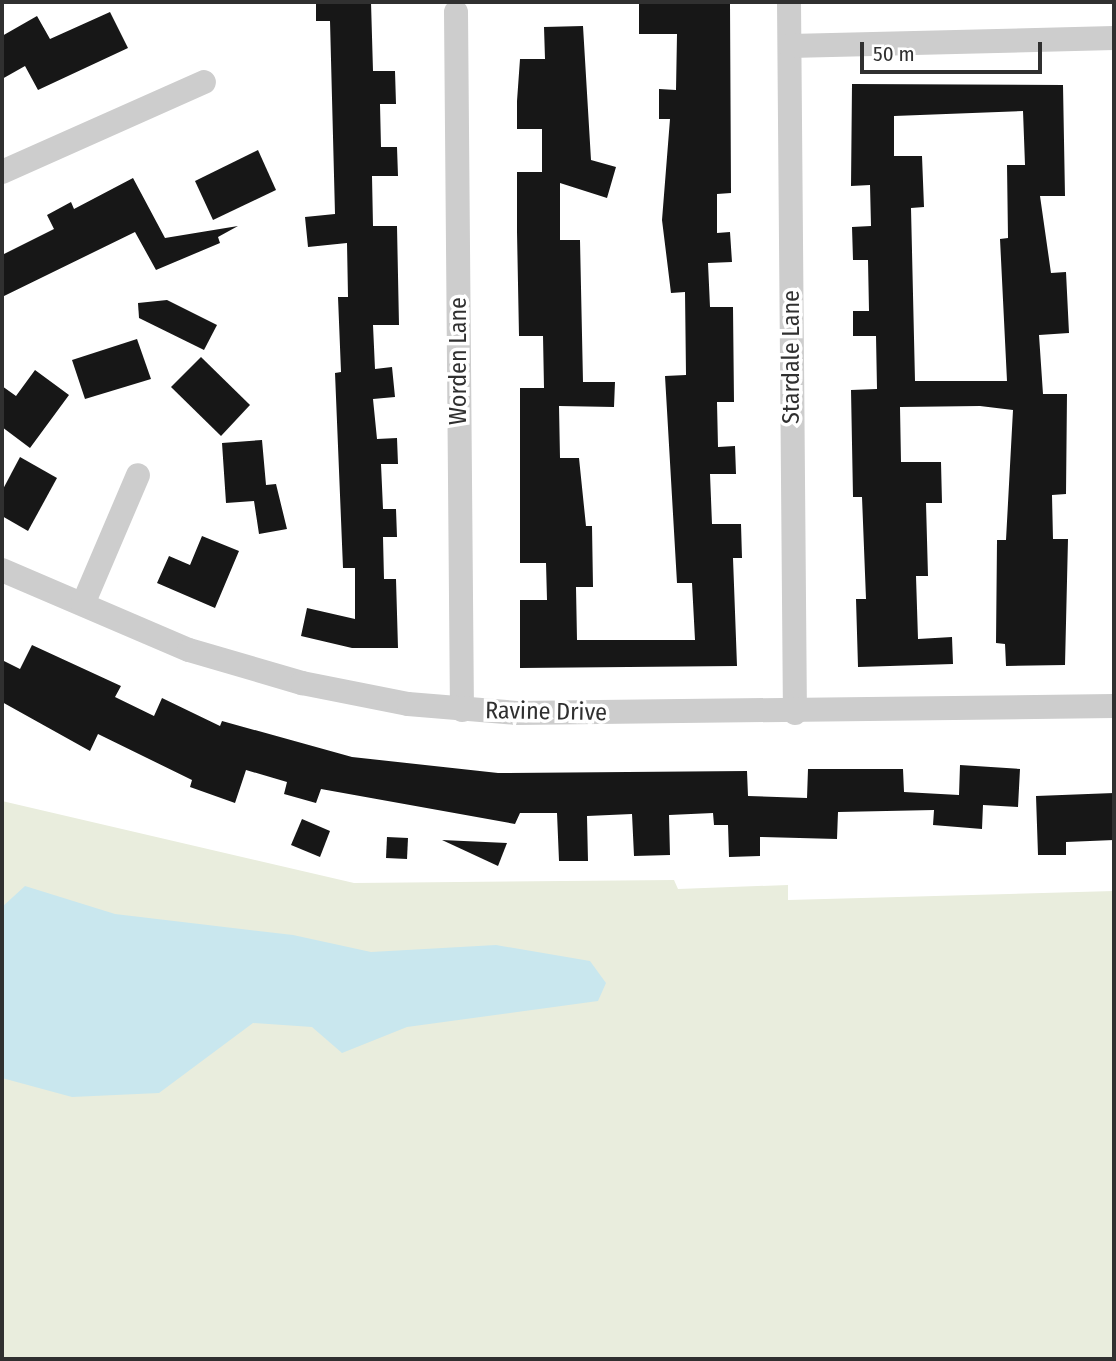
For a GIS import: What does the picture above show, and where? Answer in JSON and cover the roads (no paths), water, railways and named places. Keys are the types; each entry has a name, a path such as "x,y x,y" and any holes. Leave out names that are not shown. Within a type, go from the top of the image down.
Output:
{"street":[{"name":"Stardale Lane","path":"789,2 795,713"},
{"name":"Worden Lane","path":"456,12 462,710"},
{"path":"790,46 1114,38"},
{"path":"2,172 204,82"},
{"path":"83,604 138,475"},
{"name":"Ravine Drive","path":"2,570 246,668 355,694 462,710 795,713 1114,706"}],"water":[{"path":"25,886 115,914 293,935 371,952 496,945 590,961 606,983 598,1001 407,1027 342,1053 312,1027 253,1023 159,1093 72,1097 2,1078 2,907"}]}
